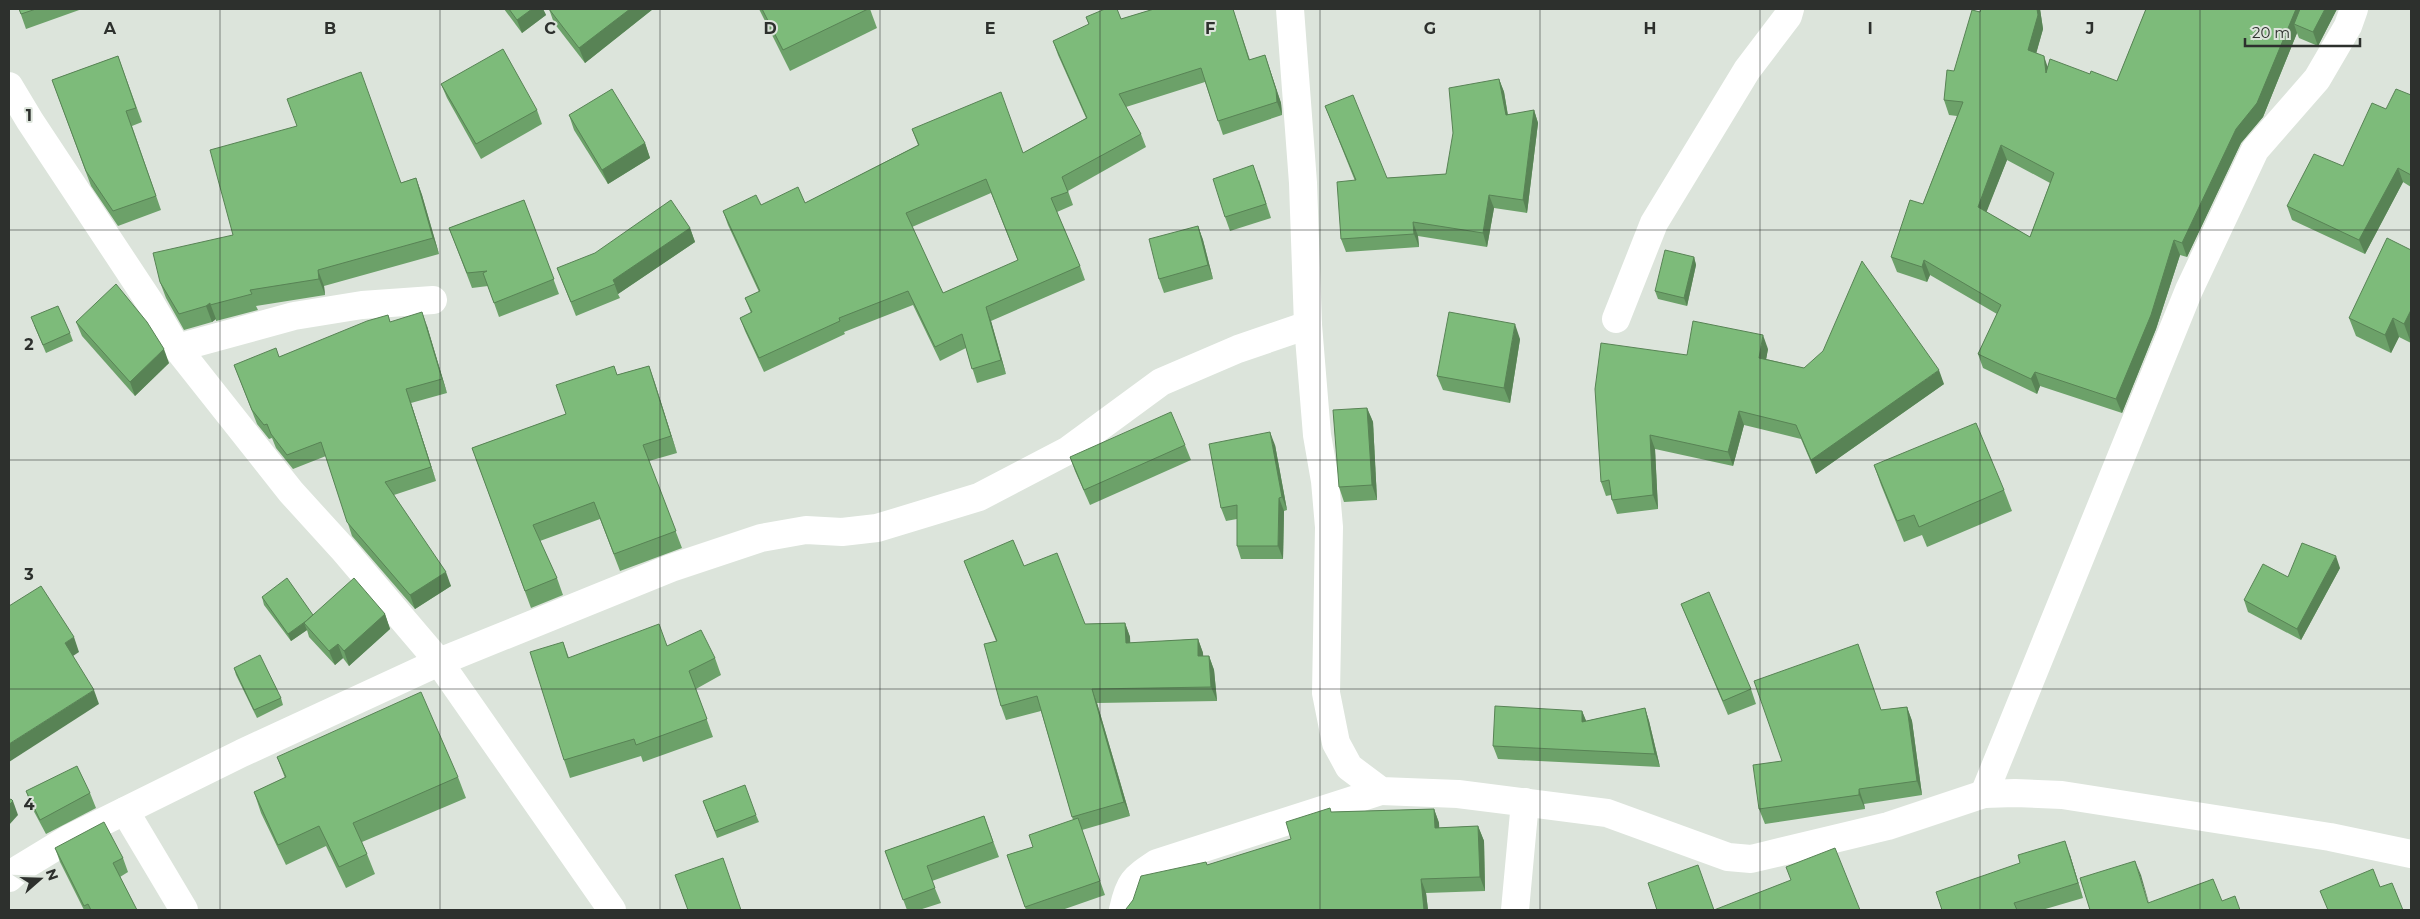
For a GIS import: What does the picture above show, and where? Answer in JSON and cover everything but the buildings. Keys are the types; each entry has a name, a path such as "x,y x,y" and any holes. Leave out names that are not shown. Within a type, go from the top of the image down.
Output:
{"street":[{"path":"1290,9 1303,183 1308,325 1317,435 1325,481 1329,528 1326,693 1336,743 1349,767 1381,791"},
{"path":"1616,319 1654,223 1747,70 1788,16 1790,9"},
{"path":"1984,794 2190,290 2255,150 2317,79 2348,26 2354,9"},
{"path":"9,86 30,121 151,304 177,348 291,492 342,548 439,662 612,910"},
{"path":"177,348 294,316 362,305 433,300"},
{"path":"9,878 19,868 70,838 242,753 439,662 671,568 761,538 806,530 842,532 868,530 979,497 1067,451 1161,382 1238,349 1308,325"},
{"path":"1123,910 1128,888 1138,876 1157,863 1381,791 1458,794 1607,813 1728,857 1751,859 1888,826 1984,794 2015,793 2062,795 2330,837 2411,854"},
{"path":"1515,910 1525,802"},
{"path":"125,811 184,910"}]}
